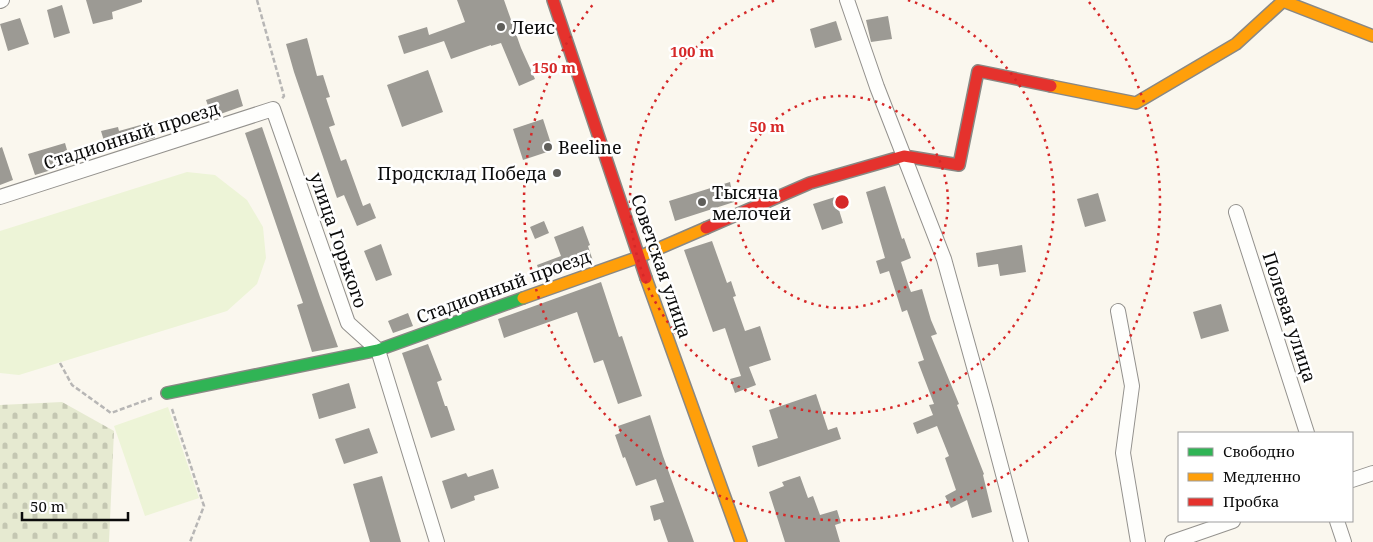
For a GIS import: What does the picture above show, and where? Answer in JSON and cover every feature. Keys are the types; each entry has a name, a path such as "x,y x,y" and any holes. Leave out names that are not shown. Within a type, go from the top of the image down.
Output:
{"street":[{"name":"Советская улица","path":"553,0 639,257 741,542"},
{"path":"847,0 877,87 944,259 1021,542"},
{"path":"904,156 959,165 978,71 1136,103 1236,44 1284,1 1373,36"},
{"name":"Стадионный проезд","path":"0,197 273,109"},
{"name":"улица Горького","path":"273,109 348,323 378,350"},
{"name":"Стадионный проезд","path":"167,393 378,350 639,257 810,183 904,156"},
{"name":"Полевая улица","path":"1236,212 1307,432"},
{"path":"1118,311 1132,386 1123,452 1138,542"},
{"path":"378,350 438,542"},
{"path":"1353,480 1373,473"},
{"path":"1172,542 1231,522"},
{"path":"1337,522 1344,542"}],"path":[{"path":"257,0 284,96 273,109"},
{"path":"60,363 72,385 111,413 167,393 204,506 190,542"}],"green space":[{"path":"187,172 215,175 247,200 263,227 266,258 257,284 227,311 19,375 0,373 0,231"},
{"path":"62,402 114,431 109,542 0,542 0,405"},
{"path":"168,407 199,498 145,516 114,426"}],"building":[{"path":"86,0 142,0 142,2 112,12 113,19 93,24"},
{"path":"457,0 504,0 521,48 535,79 519,86 501,43 451,59 444,41 404,54 398,36 427,27 429,35 465,22"},
{"path":"62,5 70,33 54,38 47,10"},
{"path":"888,16 892,39 871,42 866,20"},
{"path":"20,18 29,44 8,51 0,24"},
{"path":"836,21 842,40 815,48 810,29"},
{"path":"307,38 317,76 323,75 330,97 326,98 335,125 329,127 341,161 346,159 363,206 370,203 376,218 357,226 344,195 337,198 286,44"},
{"path":"428,70 443,112 402,127 387,85"},
{"path":"238,89 243,106 212,117 206,100"},
{"path":"543,119 553,150 523,160 513,129"},
{"path":"151,122 155,138 107,151 101,131 118,127 119,131"},
{"path":"262,127 338,347 312,352 297,305 303,303 245,133"},
{"path":"65,143 71,164 35,175 28,154"},
{"path":"2,147 13,180 0,185 0,148"},
{"name":"Тысяча мелочей","path":"730,182 734,202 675,221 669,201"},
{"path":"885,186 902,239 904,238 911,258 901,262 909,287 911,292 922,289 937,334 931,336 959,404 957,405 984,474 992,512 972,518 967,500 951,508 945,496 956,490 945,458 949,456 937,426 917,434 913,423 933,415 929,405 934,404 918,362 924,360 907,310 902,312 889,271 880,274 876,261 885,258 866,192"},
{"path":"1098,193 1106,221 1085,227 1077,199"},
{"path":"835,197 843,223 822,230 813,204"},
{"path":"544,221 549,233 535,239 530,227"},
{"path":"583,226 590,245 588,246 593,261 542,280 537,265 561,256 554,237"},
{"path":"712,241 727,283 731,281 736,296 733,297 745,331 760,326 771,360 749,367 756,385 735,393 730,379 741,376 725,328 713,332 684,250"},
{"path":"381,244 392,275 376,281 364,251"},
{"path":"1022,245 1026,272 1000,276 998,264 978,267 976,253"},
{"path":"601,282 619,337 622,336 642,396 618,404 603,360 594,363 577,312 504,338 498,319"},
{"path":"1221,304 1229,331 1201,339 1193,312"},
{"path":"408,313 413,326 393,333 388,321"},
{"path":"428,344 442,380 437,382 455,430 431,438 402,353"},
{"path":"349,383 356,408 319,419 312,394"},
{"path":"816,394 828,430 837,427 841,439 758,467 752,446 778,438 769,410"},
{"path":"650,415 694,542 668,542 660,519 654,521 650,506 664,502 656,479 636,486 615,435 620,433 618,426"},
{"path":"369,428 378,453 344,464 335,439"},
{"path":"493,469 499,488 474,496 475,500 451,509 442,481 466,473 468,477"},
{"path":"382,476 401,542 370,542 353,484"},
{"path":"800,476 808,498 813,496 820,515 837,510 841,523 835,525 840,542 785,542 769,492 784,486 782,482"}],"traffic: fast":[{"path":"167,393 378,350 523,298"}],"traffic: slow":[{"path":"1051,86 1136,103 1236,44 1283,1 1373,36"},
{"path":"523,298 639,257 706,228"},
{"path":"646,278 741,542"}],"traffic: jam":[{"path":"553,0 646,278"},
{"path":"706,228 810,183 904,156 959,165 978,71 1051,86"}],"place":[{"name":"Леис","path":"501,27"},
{"name":"Beeline","path":"548,147"},
{"name":"Продсклад Победа","path":"557,173"},
{"name":"Тысяча мелочей","path":"702,202"}]}
